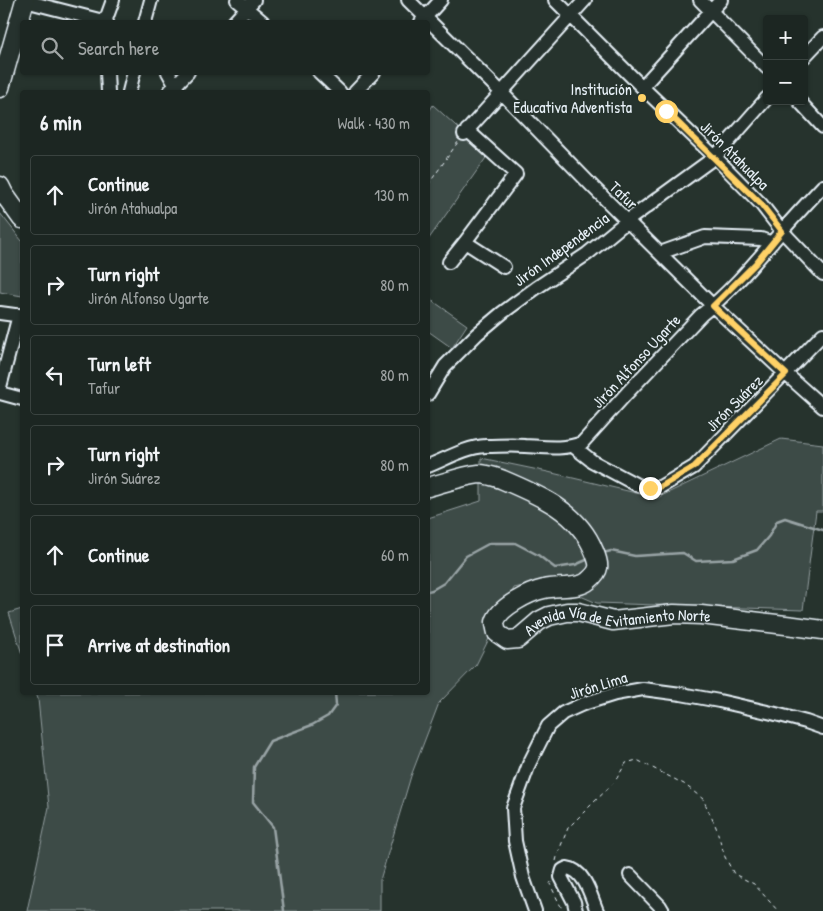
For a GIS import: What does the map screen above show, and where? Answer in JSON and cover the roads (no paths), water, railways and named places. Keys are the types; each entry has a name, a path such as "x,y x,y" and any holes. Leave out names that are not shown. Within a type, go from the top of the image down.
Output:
{"highway":[{"path":"0,88 25,0"},
{"path":"0,186 20,215"},
{"name":"Avenida Vía de Evitamiento Norte","path":"430,486 480,474 497,478 548,500 568,514 590,540 599,563 597,571 587,582 579,585 544,589 530,594 505,608 495,623 497,633 507,640 518,639 539,621 549,616 568,612 578,612 613,621 674,614 701,615 823,630"}],"street":[{"path":"25,0 99,20"},
{"path":"107,20 113,0"},
{"path":"146,20 151,0"},
{"name":"Tafur","path":"408,0 423,20"},
{"path":"423,20 441,0"},
{"name":"Jirón Atahualpa","path":"555,0 761,204 782,231 823,274"},
{"path":"449,262 516,174 465,132 584,0"},
{"path":"700,0 763,64"},
{"path":"642,87 721,0"},
{"path":"235,20 246,3 261,20"},
{"name":"Tafur","path":"430,26 502,92 593,187 713,306 823,407"},
{"path":"808,53 823,37"},
{"path":"106,75 108,90"},
{"path":"130,90 133,75"},
{"path":"169,75 175,90"},
{"path":"175,90 186,75"},
{"path":"321,75 338,90"},
{"path":"357,90 371,75"},
{"name":"Jirón Independencia","path":"430,391 446,366 477,334 536,288 588,254 627,221 715,157 763,103"},
{"path":"802,105 823,127"},
{"name":"Jirón Alfonso Ugarte","path":"573,446 582,443 701,315 713,306 756,263 823,186"},
{"path":"660,253 706,237 761,238 772,244"},
{"path":"465,242 504,267"},
{"path":"0,313 20,315"},
{"path":"0,387 20,318"},
{"name":"Jirón Suárez","path":"573,446 592,461 637,485 650,488 660,487 694,467 823,334"},
{"path":"0,393 20,398"},
{"path":"430,465 483,446 551,448 573,446"},
{"name":"Jirón Lima","path":"534,911 522,877 514,841 513,808 529,764 548,726 563,713 583,704 615,694 642,689 718,701 772,713 823,728"},
{"path":"576,911 574,902 561,876 563,870 567,868 576,871 581,876 597,911"},
{"path":"630,875 663,911"}],"waterway":[{"path":"603,553 611,551 635,556 683,553 696,561 733,559 757,550 769,536 777,521 785,518 823,530"},
{"path":"430,590 444,583 466,556 490,543 515,543 538,555 555,568 575,565 591,558"},
{"path":"284,911 273,827 253,802 254,767 270,741 312,725 328,716 336,705 335,695"}],"place":[{"name":"Institución Educativa Adventista","path":"642,98"}]}
